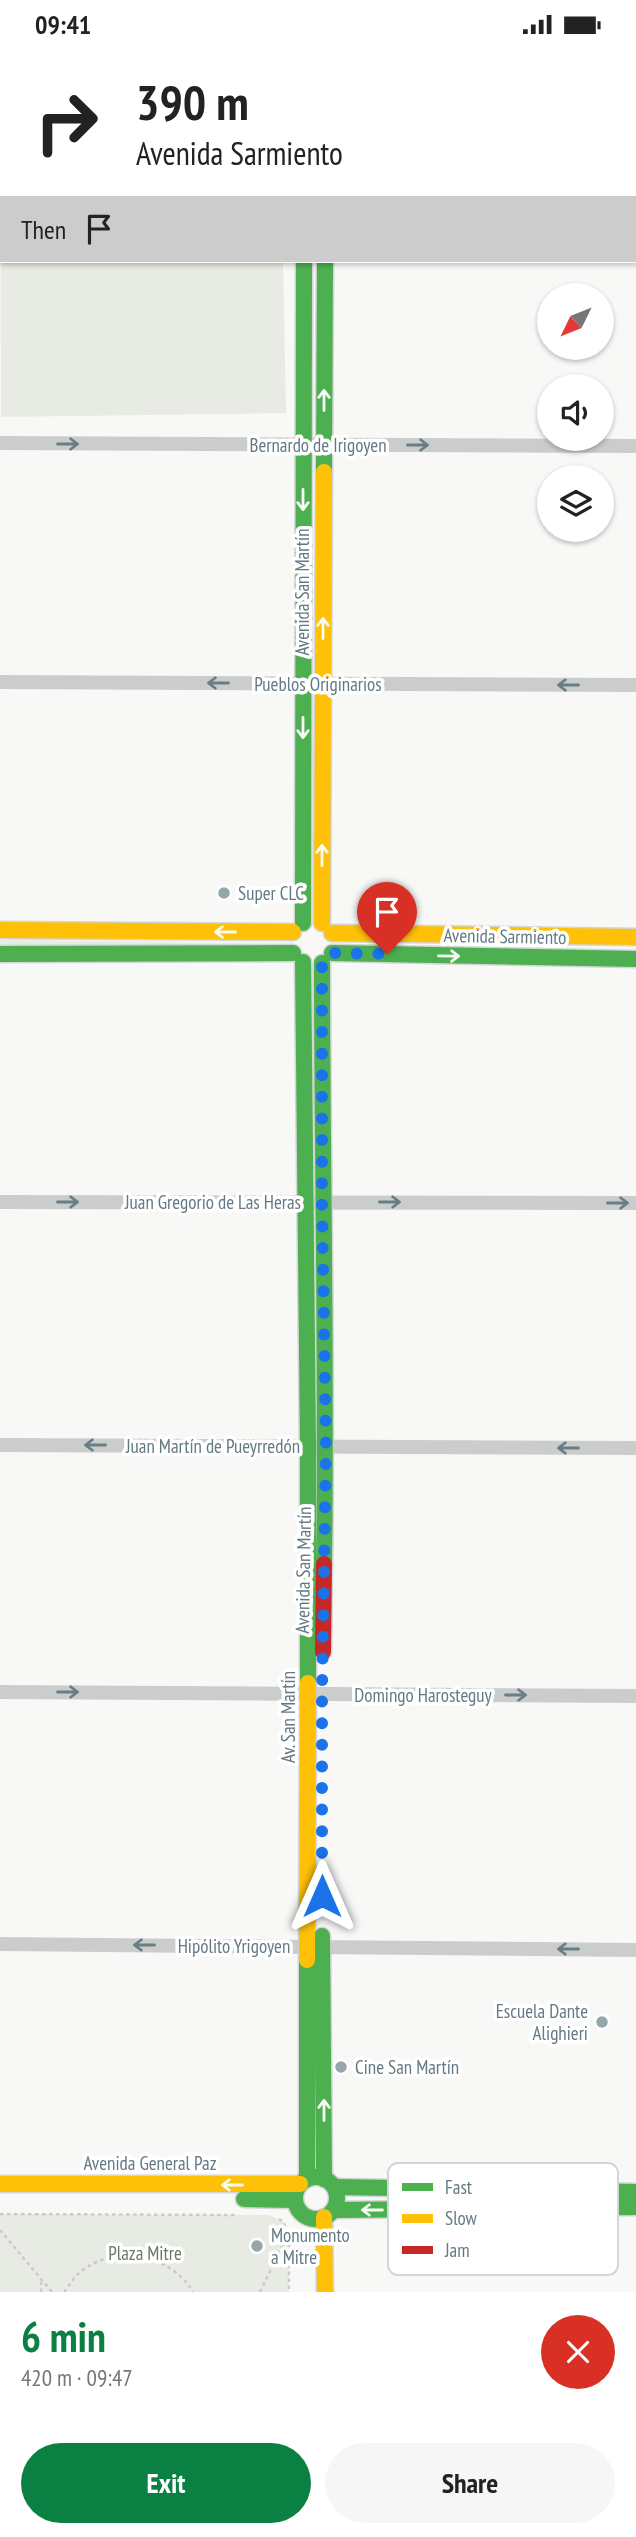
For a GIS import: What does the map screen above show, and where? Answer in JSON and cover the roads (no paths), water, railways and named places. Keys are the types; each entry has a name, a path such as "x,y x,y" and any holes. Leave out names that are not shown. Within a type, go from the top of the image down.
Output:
{"main road":[{"name":"Avenida San Martín","path":"298,928 303,683 304,263"},
{"name":"Avenida San Martín","path":"325,263 323,684 327,928"},
{"path":"0,930 298,928 313,921 327,928 334,943 327,958 312,965 298,958 0,954"},
{"path":"298,928 290,941 298,958 308,1446"},
{"name":"Avenida Sarmiento","path":"327,928 636,937"},
{"name":"Avenida San Martín","path":"304,2182 315,1947 316,1693 326,1448 322,1201 327,958"},
{"name":"Avenida Sarmiento","path":"327,958 636,959"},
{"name":"Av. San Martín","path":"308,1446 316,1693"},
{"name":"Avenida San Martín","path":"315,1947 330,2183"},
{"path":"388,2185 304,2182 294,2196 299,2211 305,2216 388,2213"},
{"name":"Avenida General Paz","path":"0,2184 304,2182"},
{"path":"313,2292 324,2215 337,2196 330,2183"},
{"path":"618,2191 636,2192"},
{"name":"Avenida General Paz","path":"0,2197 294,2200"},
{"path":"618,2207 636,2207"},
{"path":"324,2215 325,2292"}],"street":[{"name":"Bernardo de Irigoyen","path":"0,443 636,446"},
{"name":"Pueblos Originarios","path":"0,683 636,685"},
{"name":"Juan Gregorio de Las Heras","path":"0,1202 636,1203"},
{"name":"Juan Martín de Pueyrredón","path":"0,1445 636,1448"},
{"name":"Domingo Harosteguy","path":"0,1692 636,1696"},
{"name":"Hipólito Yrigoyen","path":"0,1944 636,1950"}],"place":[{"name":"Super CLC","path":"224,893"},
{"name":"Escuela Dante Alighieri","path":"602,2022"},
{"name":"Cine San Martín","path":"341,2067"},
{"name":"Monumento a Mitre","path":"257,2246"}],"park label":[{"name":"Plaza Mitre","path":"145,2253"}]}
